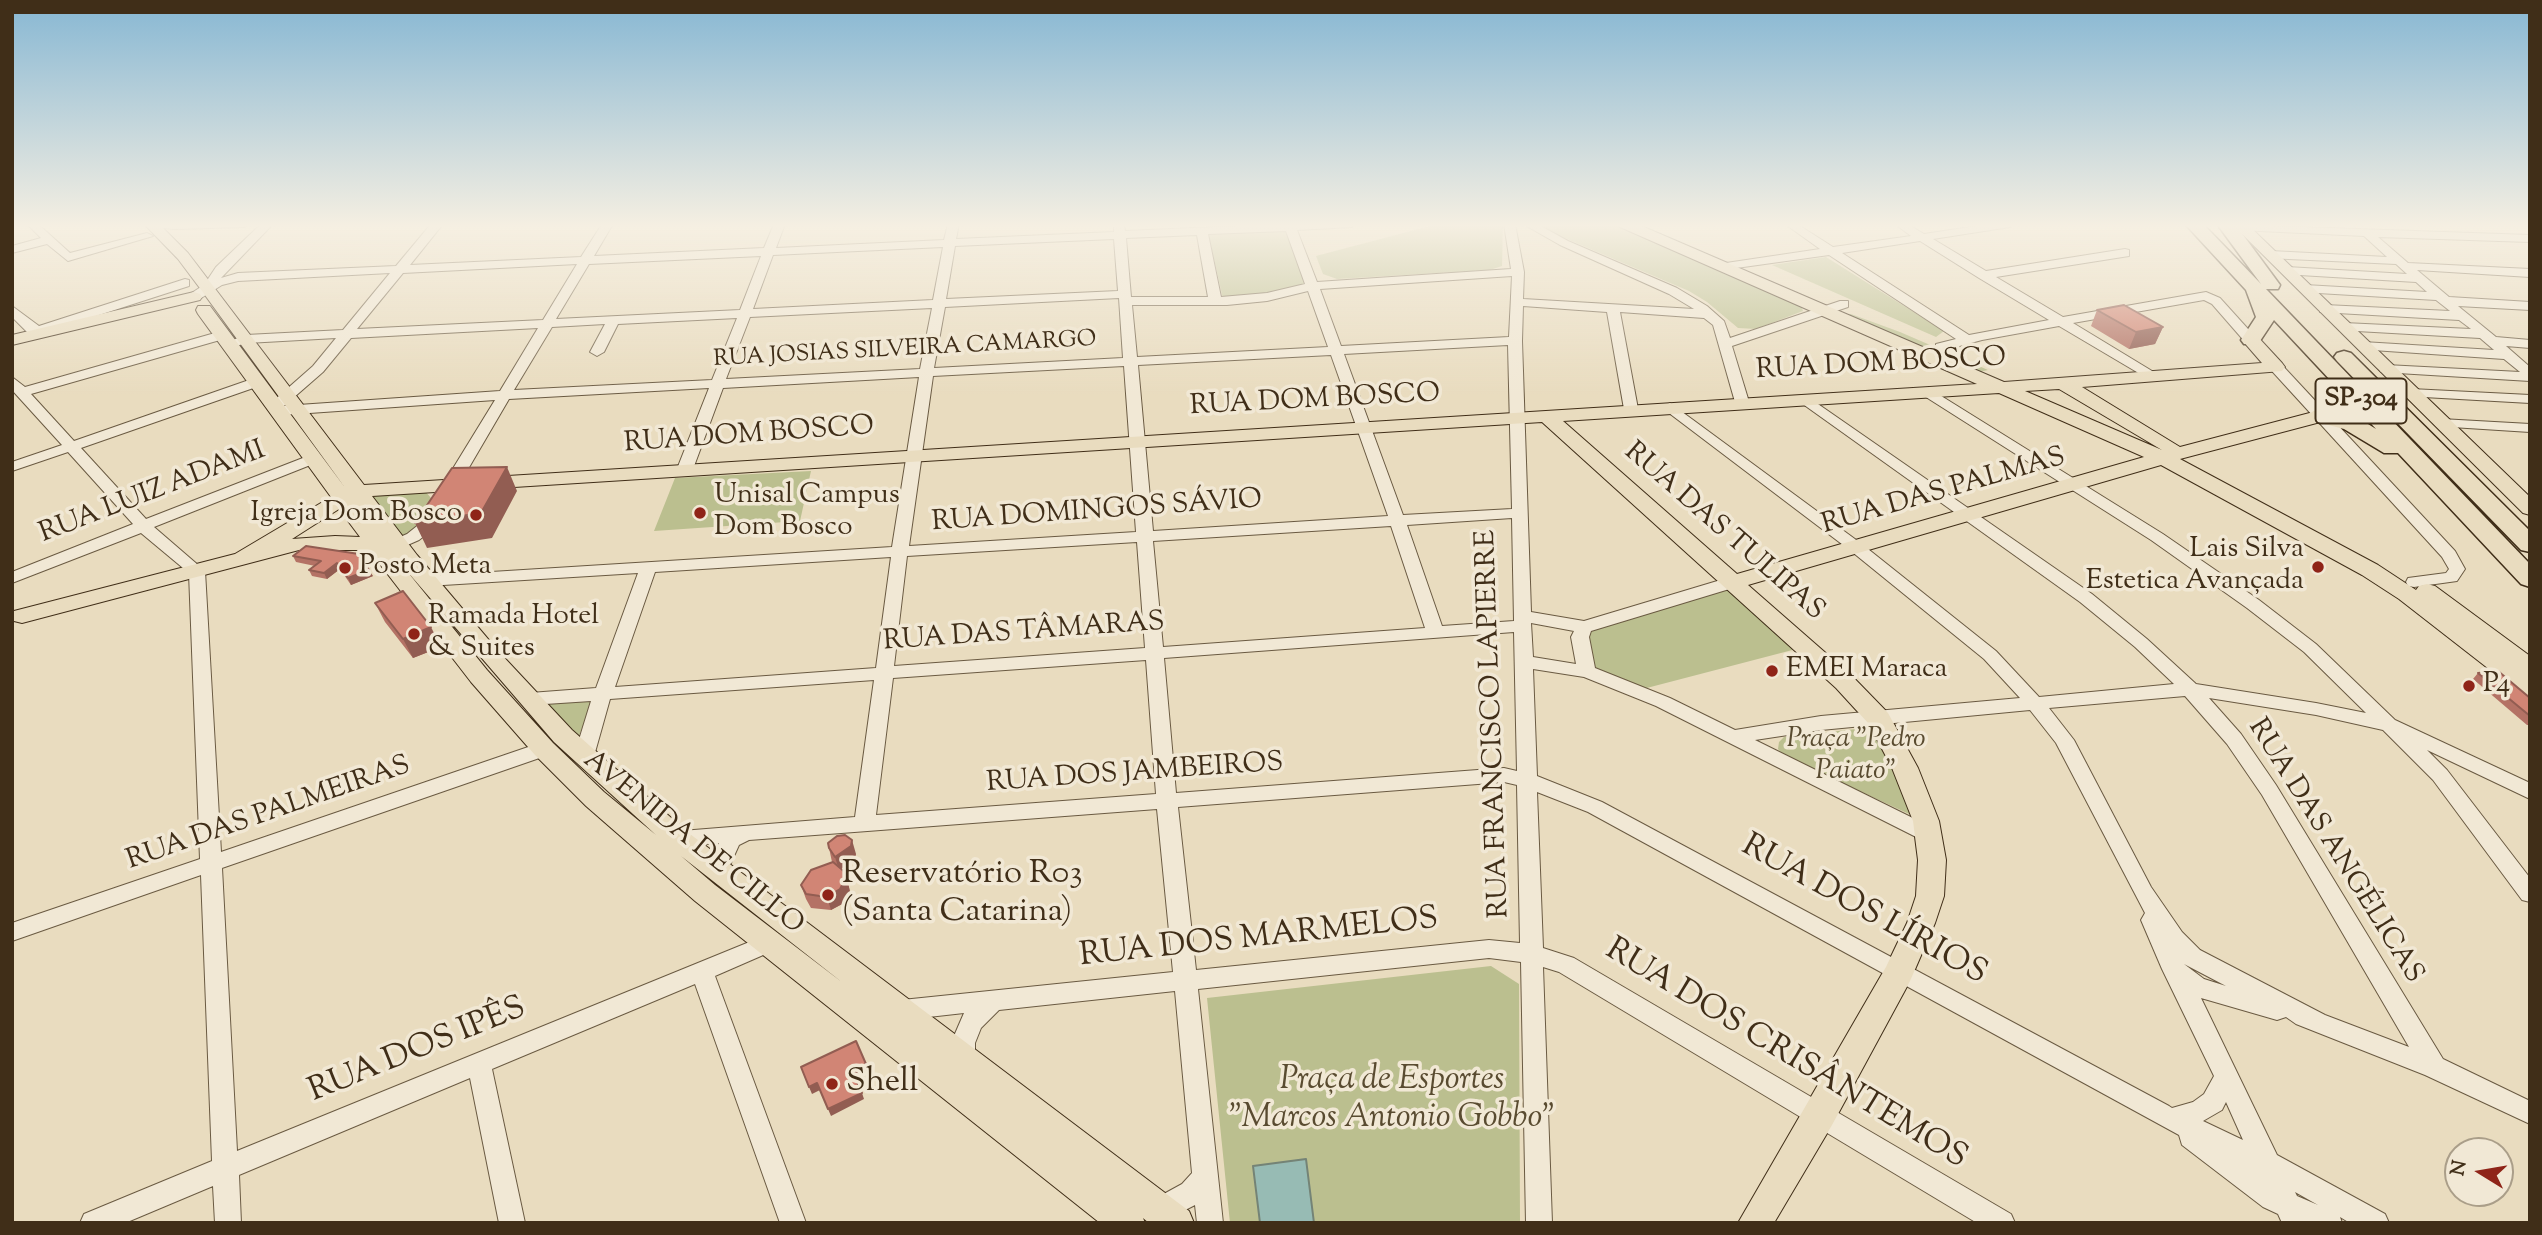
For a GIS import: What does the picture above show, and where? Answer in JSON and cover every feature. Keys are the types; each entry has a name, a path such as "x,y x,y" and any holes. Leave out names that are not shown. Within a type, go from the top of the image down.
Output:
{"highway":[{"path":"2247,282 2266,317 2251,340"},
{"name":"SP-304","path":"2248,282 2530,579"},
{"name":"SP-304","path":"2282,282 2530,545"},
{"path":"2321,416 2352,424 2398,452 2497,545"}],"main road":[{"name":"AVENIDA DE CILLO","path":"190,282 232,339 257,382 285,406 388,545 427,581 584,757 676,838 1169,1216"},
{"name":"AVENIDA DE CILLO","path":"190,282 196,289"},
{"path":"1758,282 1961,380"},
{"path":"1793,282 2029,385 2172,452 2388,564 2530,668"},
{"path":"2288,282 2305,289 2530,509"},
{"path":"23,335 196,289"},
{"name":"AVENIDA DE CILLO","path":"232,339 276,380 285,406 313,459 349,494"},
{"path":"2251,340 2276,368"},
{"name":"RUA DOM BOSCO","path":"349,494 453,483 1925,392 1961,380 1999,388 2276,368"},
{"path":"2062,383 2407,594 2530,688"},
{"path":"1999,388 2172,452"},
{"name":"RUA DAS TULIPAS","path":"1546,416 1844,682 1879,719 1905,768 1926,821 1932,860 1930,896 1899,972 1820,1115 1755,1223"},
{"name":"RUA DAS PALMAS","path":"1730,583 1969,516 2172,452 2321,416"},
{"path":"243,558 274,542 349,494"},
{"path":"315,514 304,527 304,532 317,540 388,545"},
{"path":"18,621 298,544 335,542"},
{"name":"AVENIDA DE CILLO","path":"388,545 402,580 479,676 544,749 595,799 769,943 1128,1223"},
{"path":"2463,637 2489,663 2530,696"}],"street":[{"path":"196,289 205,282"},
{"path":"196,289 221,282"},
{"path":"285,406 389,282"},
{"path":"388,545 413,537 428,525 572,282"},
{"path":"685,469 757,282"},
{"path":"865,822 912,455 943,282"},
{"path":"1124,282 1167,802 1210,1223"},
{"path":"1211,282 1215,301"},
{"path":"1309,282 1365,427 1435,631"},
{"path":"228,1223 197,571 144,526 17,386 232,339 939,302 1125,298 1215,301 1267,297 1311,286 1376,282"},
{"name":"RUA FRANCISCO LAPIERRE","path":"1518,282 1515,341 1539,1223"},
{"path":"1653,282 1673,291 1719,324 1742,402"},
{"path":"1879,282 1967,340"},
{"path":"1994,282 2152,377"},
{"path":"2423,282 2530,375"},
{"path":"2305,289 2530,306"},
{"path":"1941,347 2059,322 2206,296 2216,301 2251,340"},
{"path":"1517,302 1708,314"},
{"path":"1724,344 1844,304"},
{"path":"1612,307 1631,409"},
{"path":"2325,309 2463,316"},
{"path":"12,310 23,335"},
{"path":"597,352 614,320"},
{"path":"2344,327 2488,338 2530,344"},
{"name":"RUA JOSIAS SILVEIRA CAMARGO","path":"285,406 1515,341"},
{"path":"2363,346 2508,355"},
{"path":"2276,368 2449,555 2457,569 2451,577 2414,582"},
{"path":"276,380 298,380 318,369"},
{"path":"2386,369 2530,375"},
{"path":"12,467 257,382"},
{"path":"1925,392 2157,537 2253,604 2333,668 2440,775 2530,894"},
{"path":"2411,393 2530,399"},
{"name":"RUA DAS ANGÉLICAS","path":"1805,399 2086,598 2141,643 2190,689 2234,739 2269,789 2434,1067"},
{"path":"1670,407 1857,548 1990,655 2034,703 2064,740 2143,893 2197,987 2316,1021 2434,1067 2530,1112"},
{"path":"2441,423 2530,428"},
{"name":"RUA LUIZ ADAMI","path":"12,578 313,459"},
{"name":"RUA DOMINGOS SÁVIO","path":"427,581 1520,513"},
{"path":"584,757 603,693 648,568"},
{"name":"RUA DAS PALMAS","path":"1522,621 1584,627 1730,583"},
{"name":"RUA DAS TÂMARAS","path":"530,699 1435,631 1522,621"},
{"path":"1584,627 1580,638 1587,672"},
{"path":"1524,662 1587,672 1663,702 1737,736 1928,835"},
{"path":"1737,736 1821,723 2190,689 2316,709 2393,726 2530,792"},
{"name":"RUA DAS PALMEIRAS","path":"12,932 544,749"},
{"name":"RUA DOS JAMBEIROS","path":"676,838 865,822 1167,802 1492,774 1527,780"},
{"name":"RUA DOS LÍRIOS","path":"1527,780 1595,807 2166,1117 2267,1163 2376,1223"},
{"path":"717,870 731,839 746,832"},
{"name":"RUA DOS IPÊS","path":"93,1223 769,943"},
{"name":"RUA DOS MARMELOS","path":"902,1010 1489,949 1531,954"},
{"name":"RUA DOS CRISÂNTEMOS","path":"1531,954 1566,965 2002,1223"},
{"path":"2183,963 2226,1077 2292,1215"},
{"path":"701,970 793,1223"},
{"path":"963,1059 963,1043 971,1022 993,1001"},
{"path":"480,1063 512,1223"},
{"path":"2166,1117 2200,1111 2213,1102 2226,1077"},
{"name":"RUA DOS LÍRIOS","path":"2166,1117 2292,1215 2329,1223"},
{"path":"1169,1216 1206,1176"}],"green space":[{"path":"1219,282 1305,282 1306,285 1266,295 1223,299"},
{"path":"1667,282 1748,282 1794,302 1801,306 1803,311 1756,329 1738,328 1689,291"},
{"path":"1810,282 1865,282 1944,331 1936,337"},
{"path":"1845,314 1900,332 1988,370 1979,372"},
{"path":"811,471 800,521 654,531 675,478"},
{"path":"425,491 431,498 430,511 414,531 402,536 366,493"},
{"path":"1730,583 1800,648 1639,690 1598,672 1591,663 1584,627"},
{"path":"594,697 577,741 543,705"},
{"name":"Praça \"Pedro Paiato\"","path":"1868,730 1878,736 1917,813 1909,814 1784,756 1778,749 1779,742 1784,737"},
{"name":"Praça de Esportes \"Marcos Antonio Gobbo\"","path":"1491,966 1519,984 1520,1223 1230,1223 1207,998"}],"water":[{"path":"1306,1159 1314,1223 1260,1223 1253,1166"}],"building":[{"path":"2124,305 2163,327 2136,332 2097,310"},
{"path":"507,467 481,513 415,523 452,468"},
{"name":"Posto Meta","path":"306,546 359,554 369,570 348,578 337,563 324,573 309,570 321,561 293,556"},
{"path":"403,591 431,627 403,639 375,603"},
{"path":"2498,671 2530,698 2530,716 2478,673"},
{"path":"845,835 852,840 851,846 835,857 828,843 837,836"},
{"path":"833,862 846,873 840,889 827,897 806,894 801,885 811,870"},
{"name":"Shell","path":"856,1041 866,1064 852,1071 862,1093 828,1109 817,1083 809,1087 801,1067"}],"place":[{"name":"Unisal Campus Dom Bosco","path":"700,513"},
{"name":"Igreja Dom Bosco","path":"476,515"},
{"name":"Lais Silva Estetica Avançada","path":"2318,567"},
{"name":"Posto Meta","path":"345,568"},
{"name":"Ramada Hotel & Suites","path":"414,634"},
{"name":"EMEI Maraca","path":"1772,671"},
{"name":"P4","path":"2469,686"},
{"name":"Reservatório R03 (Santa Catarina)","path":"828,895"},
{"name":"Shell","path":"832,1084"}]}
